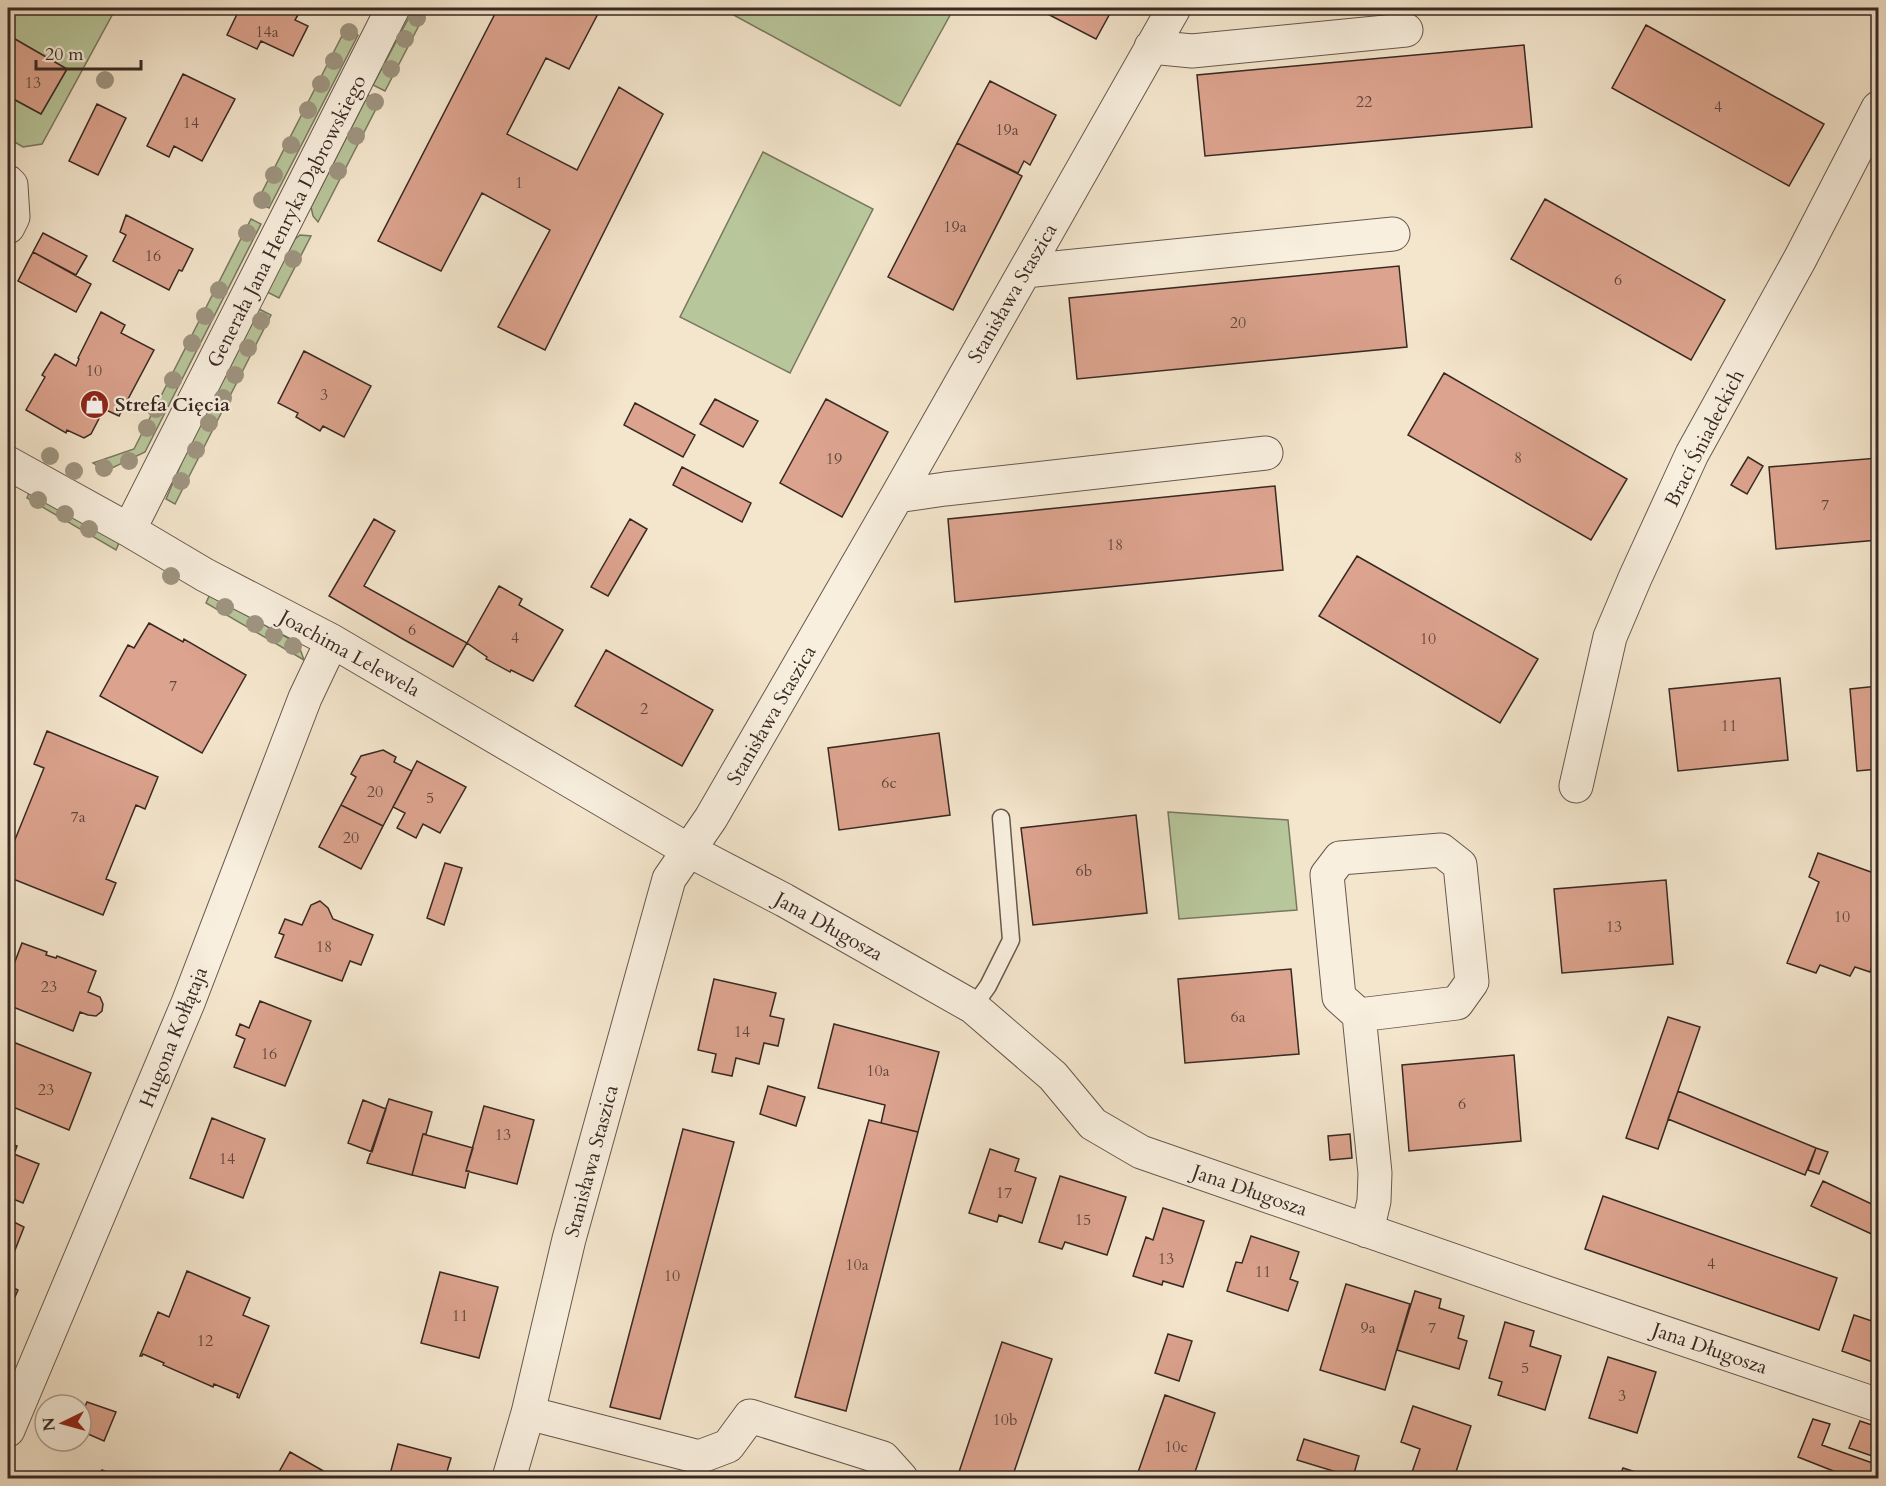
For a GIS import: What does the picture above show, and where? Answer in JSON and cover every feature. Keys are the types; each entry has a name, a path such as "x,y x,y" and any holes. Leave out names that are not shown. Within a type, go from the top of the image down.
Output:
{"street":[{"name":"Generała Jana Henryka Dąbrowskiego","path":"129,530 393,8"},
{"name":"Stanisława Staszica","path":"509,1479 528,1413 569,1239 669,879 711,818 1174,8"},
{"path":"1151,47 1192,51 1406,30"},
{"name":"Braci Śniadeckich","path":"1576,786 1610,637 1635,578 1692,454 1800,259 1878,108"},
{"path":"8,183 11,185 13,217 8,227"},
{"path":"1025,270 1393,234"},
{"path":"897,496 1266,453"},
{"name":"Joachima Lelewela","path":"8,463 205,575 332,641 688,850"},
{"name":"Hugona Kołłątaja","path":"8,1430 188,1003 305,698 332,641"},
{"name":"Jana Długosza","path":"688,850 784,900 973,1008 1053,1076 1093,1124 1141,1152 1878,1405"},
{"path":"1359,1016 1457,1003 1472,982 1460,865 1441,850 1340,858 1327,874 1339,997 1359,1016 1375,1173 1374,1201 1367,1231"},
{"path":"528,1413 699,1457 728,1446 750,1416 883,1458 901,1479"}],"lane":[{"path":"973,1008 988,986 1011,940 1001,818"}],"green space":[{"path":"8,8 116,8 42,144 23,147 8,138 8,105 11,98 41,114 67,69 8,35"},
{"path":"414,8 428,8 385,91 373,85"},
{"path":"721,8 954,8 900,106"},
{"path":"346,28 358,35 269,208 257,202"},
{"path":"368,95 380,101 318,222 313,216 311,207"},
{"path":"763,152 873,209 790,373 680,317"},
{"path":"251,219 261,224 145,452 106,471 93,463 134,449"},
{"path":"300,235 311,236 279,298 267,292 295,239"},
{"path":"259,309 271,315 175,504 166,499 191,441"},
{"path":"30,491 119,543 116,550 27,498"},
{"path":"210,594 293,641 299,646 304,660 206,603"},
{"path":"1168,812 1288,820 1297,910 1179,919"}],"building":[{"path":"240,8 302,8 295,20 308,26 293,56 261,41 257,49 227,35"},
{"path":"498,8 601,8 569,69 546,58 507,134 577,170 619,87 663,114 545,350 498,327 550,230 482,193 441,271 378,241"},
{"path":"1036,8 1113,8 1096,39"},
{"path":"1646,25 1824,124 1789,186 1612,88"},
{"path":"8,35 67,69 41,114 8,96"},
{"path":"1524,45 1532,127 1205,156 1197,75"},
{"path":"183,74 235,99 202,161 174,146 169,157 147,146"},
{"path":"990,81 1056,115 1030,165 1024,161 1018,173 957,143"},
{"path":"97,104 126,118 98,175 69,161"},
{"path":"957,143 1022,176 953,310 888,277"},
{"path":"1545,199 1725,300 1691,360 1511,259"},
{"path":"126,215 193,249 169,290 113,261 126,235 120,232"},
{"path":"43,233 87,256 76,275 33,252"},
{"path":"33,252 91,284 76,312 18,281"},
{"path":"1399,266 1407,347 1077,379 1069,298"},
{"path":"101,312 125,325 121,333 154,350 119,416 104,409 91,434 84,438 67,430 66,433 26,410 45,377 42,375 55,354 76,366"},
{"path":"304,351 371,386 344,437 323,426 320,431 296,417 298,413 278,403"},
{"path":"1444,373 1627,479 1591,540 1408,435"},
{"path":"715,399 758,421 743,447 700,424"},
{"path":"826,399 888,432 842,517 780,483"},
{"path":"635,403 695,435 683,457 624,425"},
{"path":"1748,457 1763,466 1747,494 1731,485"},
{"path":"1878,458 1878,540 1776,549 1769,467"},
{"path":"682,467 751,503 742,522 673,485"},
{"path":"1275,486 1283,570 955,602 948,519"},
{"path":"374,519 395,531 364,586 467,643 453,667 329,596"},
{"path":"630,519 647,529 608,596 591,587"},
{"path":"1357,556 1538,659 1500,723 1319,616"},
{"path":"499,586 522,599 519,605 563,630 533,681 486,659 487,657 467,643"},
{"path":"149,623 183,642 184,639 246,675 202,753 100,696 128,645 134,648"},
{"path":"606,650 713,710 682,766 575,706"},
{"path":"1780,678 1788,760 1678,771 1669,689"},
{"path":"1878,686 1878,769 1857,771 1850,689"},
{"path":"47,731 158,777 145,809 136,805 106,879 116,883 103,915 8,877 8,839 14,842 44,768 34,764"},
{"path":"939,733 950,815 839,830 828,748"},
{"path":"383,750 396,757 394,762 412,771 383,826 341,805 356,777 351,774 361,756"},
{"path":"417,761 466,787 440,833 423,824 416,838 397,828 405,813 393,807"},
{"path":"341,805 383,826 361,869 319,847"},
{"path":"1136,815 1147,913 1033,925 1021,828"},
{"path":"1818,853 1871,872 1874,865 1878,867 1878,951 1870,972 1855,967 1850,976 1820,965 1816,973 1787,963 1819,882 1809,877"},
{"path":"445,863 462,868 444,925 427,918"},
{"path":"1666,880 1673,964 1562,973 1554,889"},
{"path":"320,901 328,908 333,919 373,935 361,965 350,961 342,981 275,957 284,935 279,933 285,919 302,925 311,905"},
{"path":"22,943 47,952 46,955 56,958 57,956 96,971 88,992 100,997 103,1004 102,1011 96,1016 80,1012 73,1031 8,1005 8,980"},
{"path":"1291,969 1299,1054 1185,1063 1178,979"},
{"path":"714,979 776,993 770,1016 784,1019 778,1046 764,1043 759,1064 736,1058 732,1076 712,1072 716,1054 698,1050"},
{"path":"260,1001 311,1021 285,1086 234,1067 245,1039 236,1035 240,1024 249,1028"},
{"path":"1668,1017 1700,1027 1658,1149 1626,1138"},
{"path":"834,1024 939,1052 918,1132 881,1123 885,1105 818,1088"},
{"path":"8,1040 91,1073 69,1130 8,1105"},
{"path":"1514,1055 1521,1141 1409,1151 1402,1065"},
{"path":"768,1086 805,1097 796,1126 760,1114"},
{"path":"1678,1091 1816,1148 1805,1175 1668,1119"},
{"path":"389,1099 432,1112 426,1134 423,1134 412,1175 367,1163"},
{"path":"363,1100 386,1109 372,1152 348,1143"},
{"path":"484,1106 534,1120 517,1184 466,1171"},
{"path":"212,1118 265,1139 243,1198 190,1178"},
{"path":"869,1120 918,1132 846,1411 795,1397"},
{"path":"683,1129 734,1142 660,1419 610,1407"},
{"path":"423,1134 473,1148 466,1171 469,1171 465,1188 412,1175"},
{"path":"1350,1134 1352,1158 1330,1160 1328,1136"},
{"path":"8,1143 17,1146 14,1154 39,1164 23,1203 8,1197"},
{"path":"1816,1148 1828,1152 1819,1174 1808,1170"},
{"path":"990,1149 1019,1159 1015,1171 1036,1178 1022,1223 999,1215 997,1222 969,1213"},
{"path":"1060,1176 1126,1197 1107,1255 1065,1242 1062,1249 1039,1242"},
{"path":"1823,1181 1878,1207 1878,1237 1811,1206"},
{"path":"1603,1196 1837,1278 1819,1330 1585,1249"},
{"path":"1163,1208 1204,1221 1183,1287 1163,1281 1162,1285 1133,1276 1146,1237 1153,1240"},
{"path":"8,1219 24,1227 8,1268"},
{"path":"1251,1236 1299,1252 1290,1279 1298,1282 1288,1311 1227,1291 1236,1262 1242,1263"},
{"path":"187,1271 250,1298 243,1315 269,1326 239,1398 238,1394 214,1384 213,1387 143,1354 140,1356 158,1312 169,1317"},
{"path":"440,1272 498,1287 479,1358 421,1343"},
{"path":"1346,1284 1410,1304 1385,1390 1320,1370"},
{"path":"8,1285 18,1290 9,1310 8,1310"},
{"path":"1415,1291 1441,1299 1439,1308 1464,1316 1458,1338 1467,1341 1459,1369 1397,1350"},
{"path":"1854,1315 1878,1323 1878,1364 1842,1351"},
{"path":"1505,1322 1534,1331 1530,1346 1561,1356 1545,1410 1498,1395 1502,1382 1489,1378"},
{"path":"1168,1334 1192,1341 1179,1381 1155,1373"},
{"path":"1002,1342 1052,1359 1012,1478 957,1478"},
{"path":"1608,1357 1656,1372 1637,1433 1589,1418"},
{"path":"1165,1395 1215,1413 1193,1478 1136,1478"},
{"path":"93,1404 116,1412 104,1441 93,1436"},
{"path":"1413,1406 1471,1426 1454,1478 1410,1478 1420,1449 1401,1442"},
{"path":"1813,1419 1830,1424 1822,1445 1878,1465 1876,1470 1878,1478 1851,1478 1798,1457"},
{"path":"1860,1421 1878,1427 1878,1458 1849,1448"},
{"path":"1304,1439 1359,1456 1353,1477 1297,1460"},
{"path":"398,1444 451,1458 445,1478 389,1478"},
{"path":"290,1452 334,1477 290,1478 279,1472"},
{"path":"1623,1468 1642,1474 1640,1478 1619,1478"},
{"path":"102,1470 121,1478 98,1478"}],"place":[{"name":"Strefa Cięcia","path":"94,404"}]}
